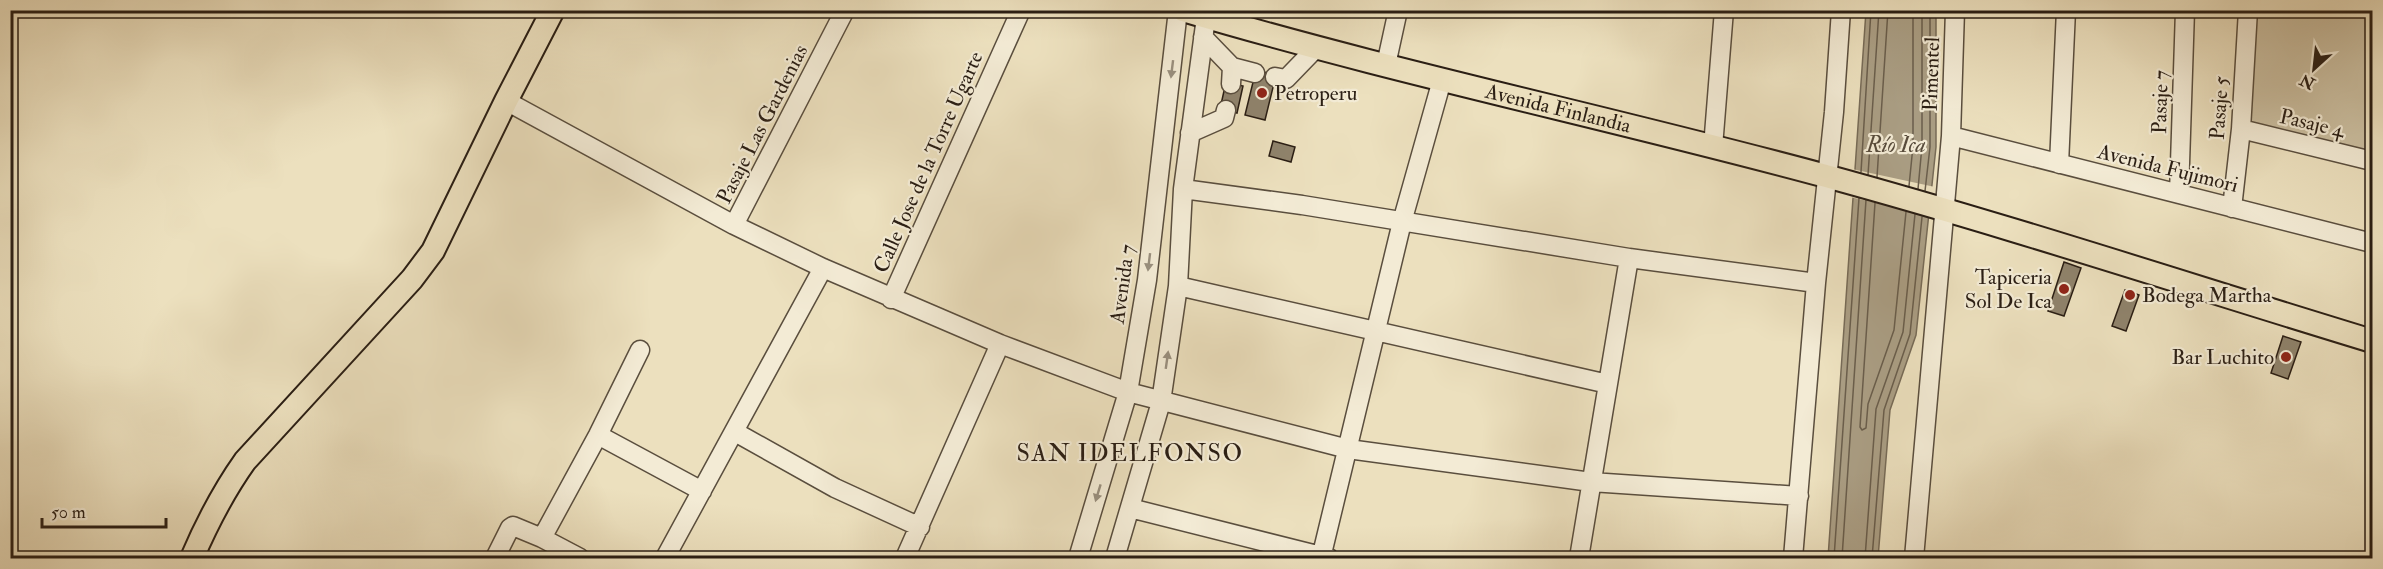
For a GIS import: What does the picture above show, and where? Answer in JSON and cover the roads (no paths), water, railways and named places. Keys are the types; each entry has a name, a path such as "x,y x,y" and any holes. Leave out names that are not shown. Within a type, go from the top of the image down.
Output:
{"main road":[{"path":"192,558 210,516 245,461 412,279 433,251 553,10"},
{"name":"Avenida Finlandia","path":"1183,10 1205,22 1317,47 1836,179 2373,341"}],"street":[{"name":"Pasaje Las Gardenias","path":"734,225 845,10"},
{"name":"Calle Jose de la Torre Ugarte","path":"891,299 1020,10"},
{"name":"Avenida 7","path":"1078,558 1128,393 1147,280 1178,10"},
{"path":"1386,65 1398,10"},
{"path":"1713,147 1724,10"},
{"path":"1793,558 1816,283 1836,179 1841,10"},
{"name":"Pimentel","path":"1914,558 1939,209 1952,136 1955,10"},
{"path":"2058,164 2066,10"},
{"name":"Pasaje 7","path":"2179,194 2185,10"},
{"name":"Pasaje 5","path":"2232,208 2241,129 2248,10"},
{"path":"1205,22 1232,75 1256,73"},
{"path":"1115,558 1161,402 1178,286 1183,189 1205,22"},
{"path":"1275,77 1286,79 1317,47"},
{"path":"1130,508 1324,558 1402,221 1442,80"},
{"path":"506,101 734,225 823,268 1000,344 1128,393 1348,449 1591,482 1799,496"},
{"path":"1190,132 1224,118 1226,110"},
{"name":"Pasaje 4","path":"2241,129 2373,161"},
{"name":"Avenida Fujimori","path":"1952,136 2373,243"},
{"path":"1183,189 1302,205 1629,258 1816,283"},
{"path":"1579,558 1629,258"},
{"path":"665,558 823,268"},
{"path":"1178,286 1608,384"},
{"path":"905,558 1000,344"},
{"path":"542,538 598,435 640,350"},
{"path":"735,432 836,488 920,527"},
{"path":"598,435 702,491"},
{"path":"495,558 513,526 580,558"}],"water":[{"name":"Río Ica","path":"1866,11 1936,11 1936,147 1916,335 1890,410 1878,558 1828,558"}],"place":[{"name":"Petroperu","path":"1262,93"},
{"name":"Tapiceria Sol De Ica","path":"2064,289"},
{"name":"Bodega Martha","path":"2130,295"},
{"name":"Bar Luchito","path":"2286,357"}],"district":[{"name":"SAN IDELFONSO","path":"1130,453"}]}
